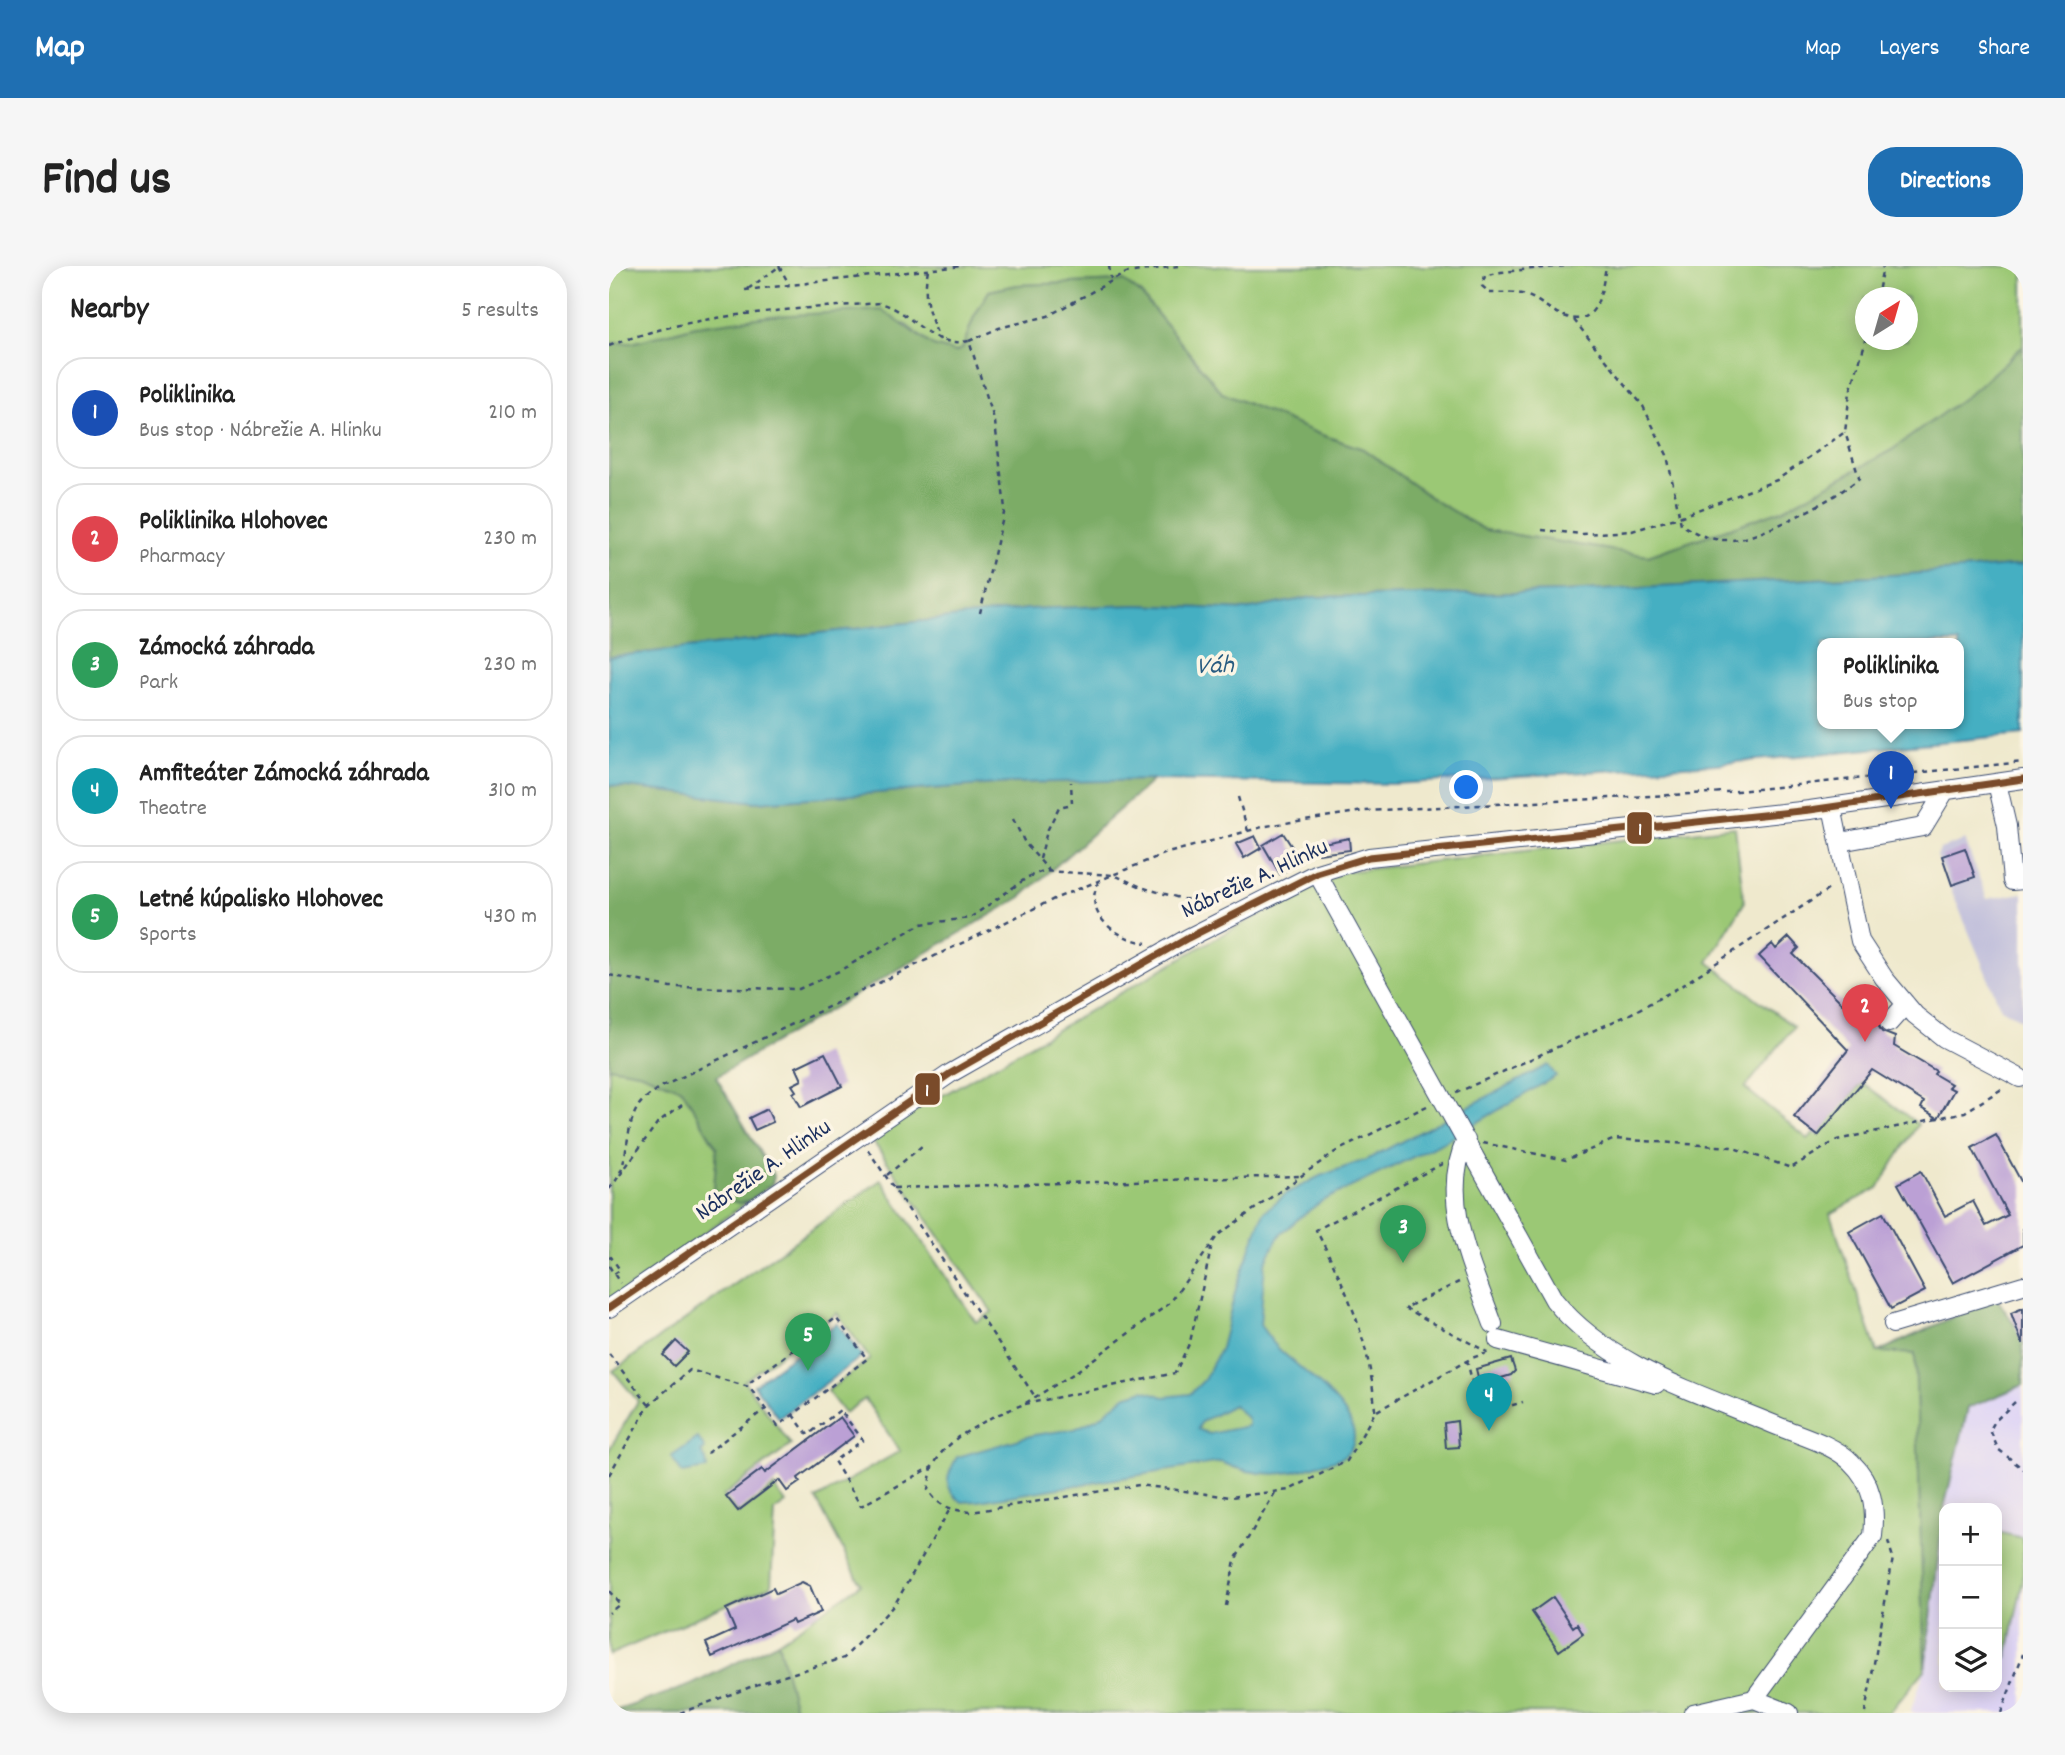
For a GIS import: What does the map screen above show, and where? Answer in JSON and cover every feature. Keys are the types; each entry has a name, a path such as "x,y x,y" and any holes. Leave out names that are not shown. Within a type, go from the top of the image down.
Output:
{"street":[{"name":"Nábrežie A. Hlinku","path":"609,1308 951,1073 1171,948 1317,873 1369,857 1832,807 2023,779"},
{"path":"1997,783 2007,826 2012,881 2023,880"},
{"path":"1840,842 1923,827 1945,791"},
{"path":"1832,807 1860,941 1906,1004 1944,1038 2020,1077"},
{"path":"1317,873 1448,1107 1463,1143 1554,1300 1575,1326 1624,1358 1819,1444 1850,1461 1867,1483 1876,1509 1873,1536 1754,1699"},
{"path":"1889,1023 1906,1004"},
{"path":"1463,1143 1455,1187 1460,1226 1493,1342 1660,1385 1681,1385"},
{"path":"1893,1324 2023,1285"},
{"path":"1693,1713 1754,1699 1789,1713"}],"path":[{"path":"791,286 782,276 780,266 745,290 791,286 961,266"},
{"path":"1109,266 1111,279"},
{"path":"609,346 673,324 705,317 880,303 894,307 940,340 952,344 969,341 999,328 1048,316 1126,273 1178,266"},
{"path":"1564,266 1501,272 1485,276 1482,286 1490,293 1515,292 1532,297 1574,320 1643,405 1667,455 1681,524 1701,537 1734,541 1826,503 1859,478 1845,432 1850,392 1863,350"},
{"path":"1574,320 1583,320 1598,304 1607,266"},
{"path":"1879,287 1883,266"},
{"path":"928,270 923,289 926,308 940,340"},
{"path":"969,341 995,422 1005,509 980,613"},
{"path":"1542,530 1583,534 1632,531 1679,517 1777,480 1845,432"},
{"path":"616,1181 639,1105 661,1087 958,943 1164,854 1248,831 1364,811 1727,792 2023,762"},
{"path":"1040,859 1047,831 1059,807 1072,804 1071,782"},
{"path":"1238,797 1248,831"},
{"path":"1013,819 1025,843 1051,872"},
{"path":"609,975 670,987 799,989 839,971 921,924 970,918 1028,877 1051,872 1114,875 1144,888 1183,899 1208,901 1248,892"},
{"path":"1024,1404 1034,1395 1073,1374 1170,1303 1218,1234 1335,1152 1448,1107 1654,1001 1847,877"},
{"path":"1099,881 1093,892 1093,905 1105,923 1116,933 1141,943 1171,948"},
{"path":"1375,1412 1373,1373 1365,1340 1341,1276 1316,1230 1463,1143 1566,1160 1615,1139 1731,1147 1791,1168 1837,1140 1965,1112 2020,1077"},
{"path":"609,1189 658,1122 682,1105"},
{"path":"857,1136 1034,1395"},
{"path":"886,1176 922,1146"},
{"path":"894,1188 1301,1176"},
{"path":"1213,1241 1190,1342 1175,1373 1024,1404 992,1417 958,1437 942,1452 932,1467 927,1490 935,1501 950,1509 971,1512 1139,1485 1230,1497 1299,1485 1347,1461 1375,1412 1467,1360 1493,1342"},
{"path":"609,1258 611,1257 620,1270 614,1274 609,1266"},
{"path":"1475,1274 1405,1308 1493,1342"},
{"path":"609,1475 649,1405 690,1370 745,1386 778,1426 867,1359 836,1318 745,1386"},
{"path":"609,1354 649,1405"},
{"path":"1467,1360 1480,1415 1523,1402"},
{"path":"2015,1402 1995,1421 1990,1430 1998,1449 2023,1469"},
{"path":"707,1453 765,1409"},
{"path":"793,1415 807,1435 840,1410 863,1440 834,1461 861,1506 932,1467"},
{"path":"1226,1606 1235,1560 1276,1491"},
{"path":"680,1713 764,1682 844,1658 895,1604 950,1509"},
{"path":"1865,1713 1893,1558 1885,1533"},
{"path":"609,1591 620,1604 609,1613"},
{"path":"2001,1713 2023,1654"}],"shaded area":[{"path":"1965,840 1987,899 2023,893 2023,1020 2001,1009 1937,856 1940,849"},
{"path":"2023,1385 2023,1713 1910,1713 1925,1670 1939,1557 1939,1692 2002,1692 2002,1503 1946,1503 1968,1408"}],"green space":[{"path":"609,266 2023,266 2023,346 1976,389 1892,450 1782,510 1648,556 1485,530 1437,502 1363,449 1319,434 1222,393 1141,294 1124,281 1017,285 989,291 974,317 962,349 955,352 933,346 905,324 696,326 632,343 609,343"},
{"path":"1124,281 1141,294 1222,393 1319,434 1363,449 1437,502 1485,530 1648,556 1782,510 1892,450 1976,389 2023,346 2023,565 1910,574 1564,592 1313,597 1246,610 1137,605 1028,609 609,657 609,343 632,343 696,326 772,316 882,310 933,346 955,352 962,349 974,317 989,291 1017,285"},
{"path":"1153,780 1021,897 716,1077 774,1177 772,1184 750,1200 739,1203 720,1198 714,1189 717,1148 682,1089 639,1072 609,1067 609,785 757,802 1009,783"},
{"path":"1735,827 1744,903 1708,962 1794,1027 1745,1088 1808,1139 1863,1083 1918,1124 1878,1188 1830,1214 1877,1352 1915,1353 1925,1670 1889,1713 796,1713 778,1642 861,1584 816,1499 900,1451 865,1399 844,1413 827,1391 870,1359 837,1313 744,1381 791,1445 723,1496 738,1514 774,1487 786,1503 775,1511 771,1586 609,1655 609,1450 638,1401 613,1371 881,1180 976,1322 992,1312 870,1137 1225,933 1342,872"},
{"path":"609,1067 639,1072 682,1089 717,1149 714,1189 739,1203 750,1200 609,1302"},
{"path":"1996,1297 2015,1325 2023,1322 2023,1385 1968,1408 1945,1503 1939,1503 1939,1551 1925,1670 1915,1354 1878,1352"},
{"path":"2002,1533 2023,1538 2023,1580 2007,1658 2002,1657"},
{"path":"778,1642 796,1713 609,1713 691,1685"}],"water":[{"name":"Váh","path":"2023,565 2023,734 1716,764 1393,784 1153,780 1009,783 757,802 609,785 609,657 1028,609 1137,605 1246,610 1313,597 1564,592 1910,574"},
{"path":"1548,1065 1556,1076 1444,1142 1322,1201 1279,1236 1265,1263 1260,1325 1277,1347 1318,1383 1346,1414 1353,1429 1353,1443 1344,1456 1302,1470 1279,1474 1256,1473 1221,1462 979,1501 962,1502 951,1491 948,1476 957,1457 1034,1435 1075,1429 1100,1417 1125,1396 1144,1390 1164,1397 1190,1394 1204,1380 1221,1348 1237,1285 1264,1212 1287,1193 1320,1176 1368,1159","holes":["1233,1405 1248,1419 1248,1426 1209,1434 1198,1429 1201,1422"]},
{"path":"837,1323 862,1356 779,1418 754,1385"},
{"path":"698,1438 705,1449 701,1452 707,1469 682,1473 671,1457"}],"building":[{"path":"1283,833 1301,861 1280,874 1263,845"},
{"path":"1255,836 1261,848 1244,858 1236,844"},
{"path":"1349,838 1350,850 1319,854 1318,844"},
{"path":"1965,848 1975,877 1952,885 1942,856"},
{"path":"1789,937 1799,948 1793,954 1867,1028 1875,1020 1882,1032 1895,1037 1894,1046 1936,1071 1934,1074 1951,1084 1948,1087 1954,1090 1938,1118 1921,1108 1924,1102 1872,1070 1818,1136 1794,1117 1848,1050 1759,956 1772,944 1776,949"},
{"path":"825,1053 842,1086 801,1107 793,1093 796,1091 792,1085 802,1080 796,1067"},
{"path":"767,1109 773,1122 755,1130 749,1118"},
{"path":"1996,1135 2023,1185 2023,1245 1953,1283 1898,1184 1921,1171 1945,1216 1973,1201 1986,1226 2008,1215 1972,1148"},
{"path":"1883,1213 1925,1291 1891,1309 1849,1232"},
{"path":"2023,1308 2023,1343 2022,1343 2011,1313"},
{"path":"676,1341 688,1352 674,1366 663,1355"},
{"path":"1511,1359 1515,1371 1511,1375 1485,1383 1479,1381 1476,1369"},
{"path":"840,1417 854,1436 798,1478 800,1482 787,1491 779,1480 738,1511 726,1496 762,1469 765,1473"},
{"path":"1457,1421 1459,1447 1446,1448 1444,1423"},
{"path":"802,1582 810,1586 821,1612 794,1624 792,1620 712,1657 706,1643 735,1630 726,1609 773,1588 776,1594"},
{"path":"1553,1597 1573,1627 1577,1624 1583,1634 1559,1651 1532,1612"}],"transit line":[{"name":"1","path":"609,1308 951,1073 1188,938 1317,873 1369,857 1810,810 2023,779"}],"place":[{"name":"Poliklinika","path":"1891,809"},
{"name":"Poliklinika Hlohovec","path":"1865,1042"},
{"name":"Zámocká záhrada","path":"1403,1263"},
{"name":"Letné kúpalisko Hlohovec","path":"808,1371"},
{"name":"Amfiteáter Zámocká záhrada","path":"1489,1431"}]}
